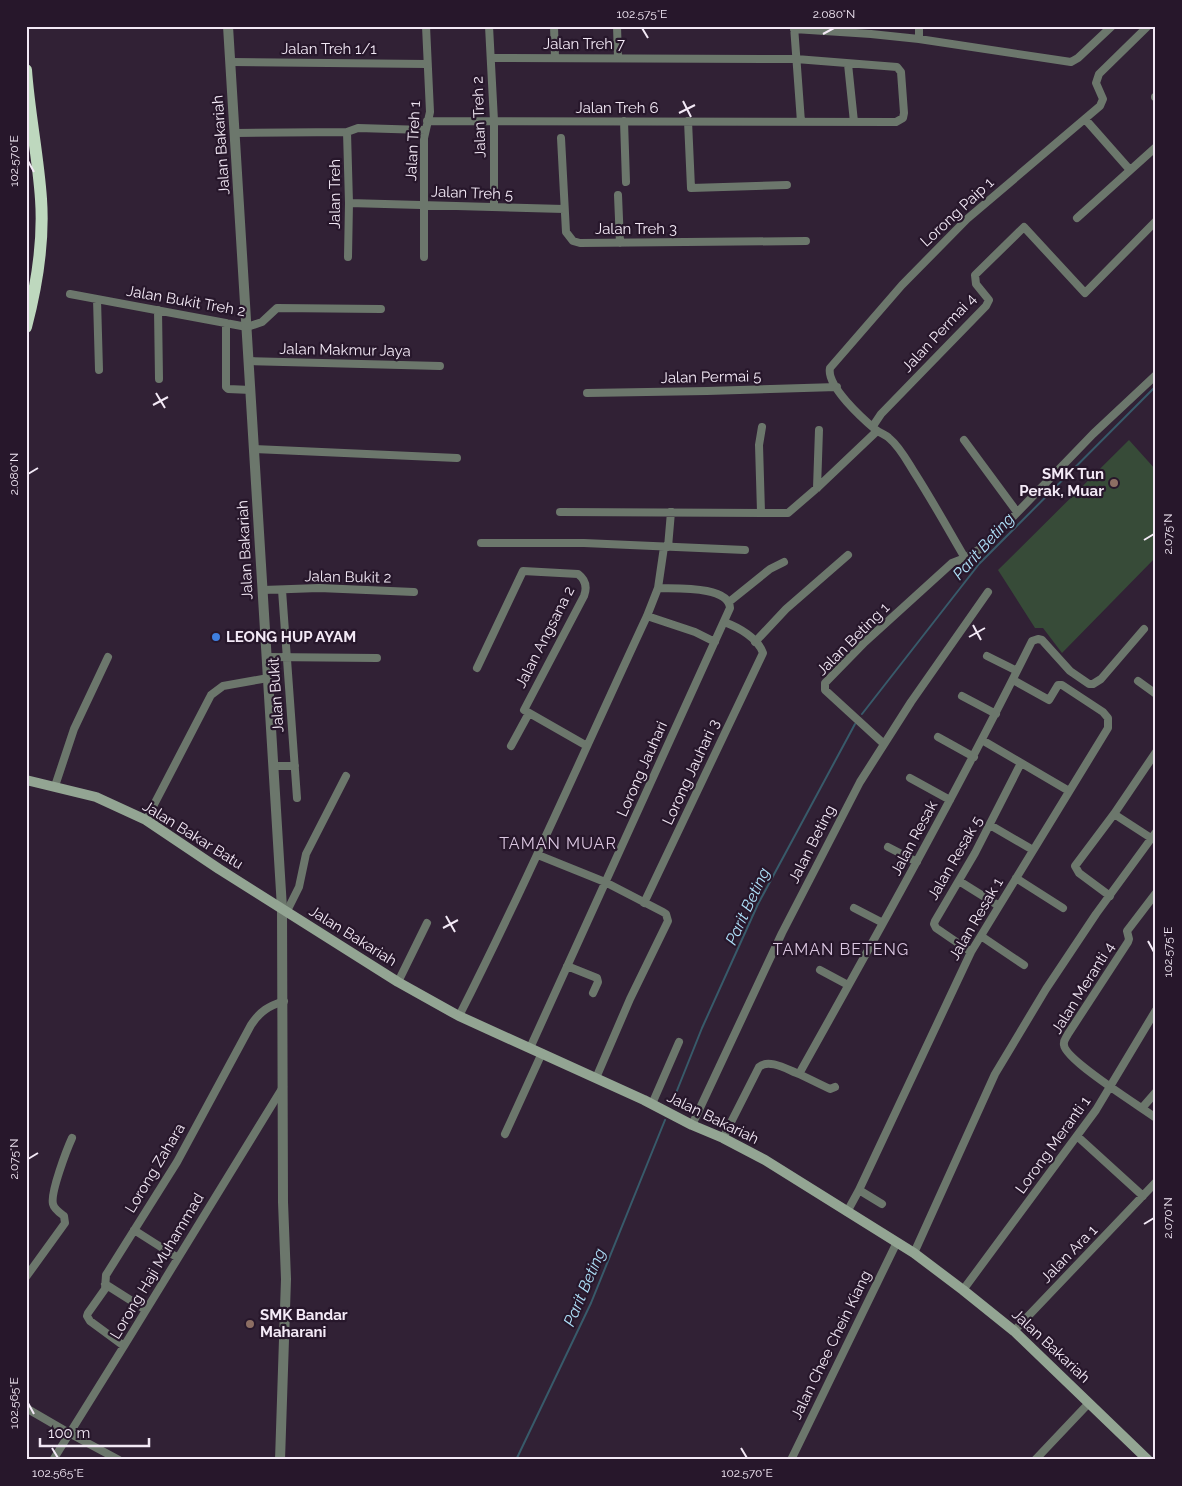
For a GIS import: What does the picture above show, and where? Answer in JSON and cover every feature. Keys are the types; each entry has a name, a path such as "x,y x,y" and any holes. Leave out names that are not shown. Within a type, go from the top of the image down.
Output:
{"highway":[{"path":"26,70 41,199 42,227 34,297 26,327"}],"main road":[{"name":"Jalan Bakar Batu","path":"26,780 96,797 146,820 284,910"},
{"name":"Jalan Bakariah","path":"284,910 353,955 459,1016 652,1104 692,1125 724,1138 765,1160 897,1242 964,1290 1014,1331 1148,1460"}],"street":[{"name":"Jalan Bakariah","path":"228,26 284,910"},
{"name":"Jalan Treh 1","path":"424,257 424,130 430,112 426,26"},
{"name":"Jalan Treh 2","path":"489,26 494,121 494,207"},
{"path":"554,26 555,58"},
{"path":"617,26 618,58"},
{"path":"919,26 919,39"},
{"path":"801,122 794,27 919,39 1071,62 1078,58 1112,26"},
{"name":"Lorong Paip 1","path":"965,558 900,450 888,437 875,429 848,403 829,373 830,368 902,284 967,219 1103,102 1096,83 1099,74 1148,26"},
{"name":"Jalan Treh 7","path":"491,58 796,58 898,67 901,72 904,113 903,118 896,122"},
{"name":"Jalan Treh 1/1","path":"230,62 428,64"},
{"path":"848,64 854,122"},
{"path":"1085,119 1130,170"},
{"name":"Jalan Treh 6","path":"428,121 896,122"},
{"path":"624,121 626,182"},
{"path":"688,121 692,188 787,185"},
{"path":"235,133 347,132 358,128 424,130"},
{"name":"Jalan Treh","path":"347,132 348,257"},
{"name":"Jalan Treh 3","path":"561,138 566,232 573,241 806,241"},
{"path":"1076,218 1156,147"},
{"path":"618,194 620,242"},
{"name":"Jalan Treh 5","path":"349,203 564,209"},
{"name":"Jalan Permai 4","path":"875,429 881,414 986,306 988,300 976,284 975,275 1024,227 1085,293 1156,221"},
{"name":"Jalan Bukit Treh 2","path":"70,294 247,327 262,322 277,308 381,309"},
{"path":"98,299 100,370"},
{"path":"158,310 159,379"},
{"path":"226,323 226,387 228,390 251,390"},
{"name":"Jalan Makmur Jaya","path":"249,361 440,366"},
{"path":"965,558 985,546 1094,434 1156,375"},
{"name":"Jalan Permai 5","path":"587,393 707,392 837,387"},
{"path":"761,512 760,445 762,427"},
{"path":"560,512 761,512 788,514 817,488 875,429"},
{"path":"817,488 820,430"},
{"path":"964,440 1017,512"},
{"path":"254,449 457,458"},
{"path":"459,1016 498,940 538,855 586,746 647,616 658,588 671,512"},
{"path":"481,543 584,543 745,550"},
{"path":"724,622 738,627 755,642 782,613 848,555"},
{"name":"Jalan Beting 1","path":"884,744 825,690 824,684 865,642 952,563 965,558"},
{"path":"658,588 702,590 725,598 730,602 770,569 784,562"},
{"name":"Jalan Angsana 2","path":"477,668 523,571 578,574 584,581 586,591 526,711"},
{"name":"Jalan Bukit 2","path":"263,590 319,588 414,592"},
{"name":"Jalan Bukit","path":"282,590 297,798"},
{"name":"Jalan Beting","path":"692,1125 745,1010 826,846 860,782 911,702 988,592"},
{"name":"Lorong Jauhari","path":"530,1048 729,611 730,602"},
{"path":"647,616 695,632 715,642"},
{"name":"Jalan Resak","path":"799,1074 974,757 1032,641 1038,639 1045,643 1070,671 1089,684 1097,683 1144,629"},
{"name":"Lorong Jauhari 3","path":"644,903 763,653 755,642"},
{"path":"987,656 1017,671"},
{"path":"55,786 74,729 108,657"},
{"path":"267,657 377,658"},
{"path":"146,820 211,695 224,686 268,678"},
{"name":"Jalan Resak 1","path":"847,1212 971,952 1108,728 1108,718 1103,712 1062,685 1058,686 1049,700 1013,680"},
{"path":"1138,681 1156,694"},
{"path":"962,696 996,714"},
{"path":"511,746 526,711 586,746"},
{"path":"938,737 974,757"},
{"path":"982,740 1069,792"},
{"path":"1110,896 1079,873 1075,866 1114,814 1156,752"},
{"name":"Jalan Resak 5","path":"971,952 934,924 960,881 1021,763"},
{"path":"274,766 295,766"},
{"path":"280,1460 286,1279 284,1202 284,910 299,887 306,854 346,776"},
{"path":"910,778 950,800"},
{"path":"914,1253 996,1074 1046,988 1153,835 1114,814"},
{"path":"990,825 1033,850"},
{"path":"888,847 917,862"},
{"path":"538,855 606,882 666,914 668,921 630,999 596,1078"},
{"path":"1016,878 1063,908"},
{"path":"960,881 999,906"},
{"name":"Jalan Meranti 4","path":"1110,1086 1070,1056 1064,1046 1064,1040 1128,942 1127,931 1156,893"},
{"path":"854,908 883,923"},
{"path":"398,982 427,923"},
{"path":"981,936 1024,965"},
{"path":"567,966 597,978 598,982 593,993"},
{"path":"820,970 848,985"},
{"name":"Lorong Zahara","path":"124,1346 86,1316 104,1292 106,1274 177,1162 251,1024 258,1014 269,1006 284,1001"},
{"name":"Lorong Meranti 1","path":"964,1290 1096,1110 1156,1010"},
{"path":"652,1104 679,1042"},
{"path":"505,1134 542,1053"},
{"path":"724,1138 762,1064 770,1063 830,1089 835,1087"},
{"name":"Lorong Haji Muhammad","path":"53,1460 284,1085"},
{"path":"1110,1086 1156,1118"},
{"path":"1142,1108 1156,1092"},
{"path":"1077,1136 1143,1196"},
{"path":"26,1277 66,1223 64,1216 55,1209 52,1201 63,1158 72,1138"},
{"name":"Jalan Ara 1","path":"1014,1331 1156,1182"},
{"path":"859,1190 882,1204"},
{"path":"134,1230 178,1258"},
{"name":"Jalan Chee Chein Kiang","path":"791,1460 897,1242"},
{"path":"105,1284 146,1310"},
{"path":"1035,1460 1089,1403"},
{"path":"26,1408 119,1460"}],"green space":[{"name":"SMK Tun Perak, Muar","path":"1129,440 1156,470 1156,557 1062,653 1043,628 1035,628 998,570"}],"waterway":[{"name":"Parit Beting","path":"862,714 979,564 1156,386"},
{"name":"Parit Beting","path":"672,1103 702,1028 758,904 855,724"},
{"name":"Parit Beting","path":"516,1460 591,1303 665,1120"}],"place":[{"name":"SMK Tun Perak, Muar","path":"1114,483"},
{"name":"LEONG HUP AYAM","path":"216,637"},
{"name":"SMK Bandar Maharani","path":"250,1324"}],"district":[{"name":"TAMAN MUAR","path":"558,843"},
{"name":"TAMAN BETENG","path":"841,949"}]}
